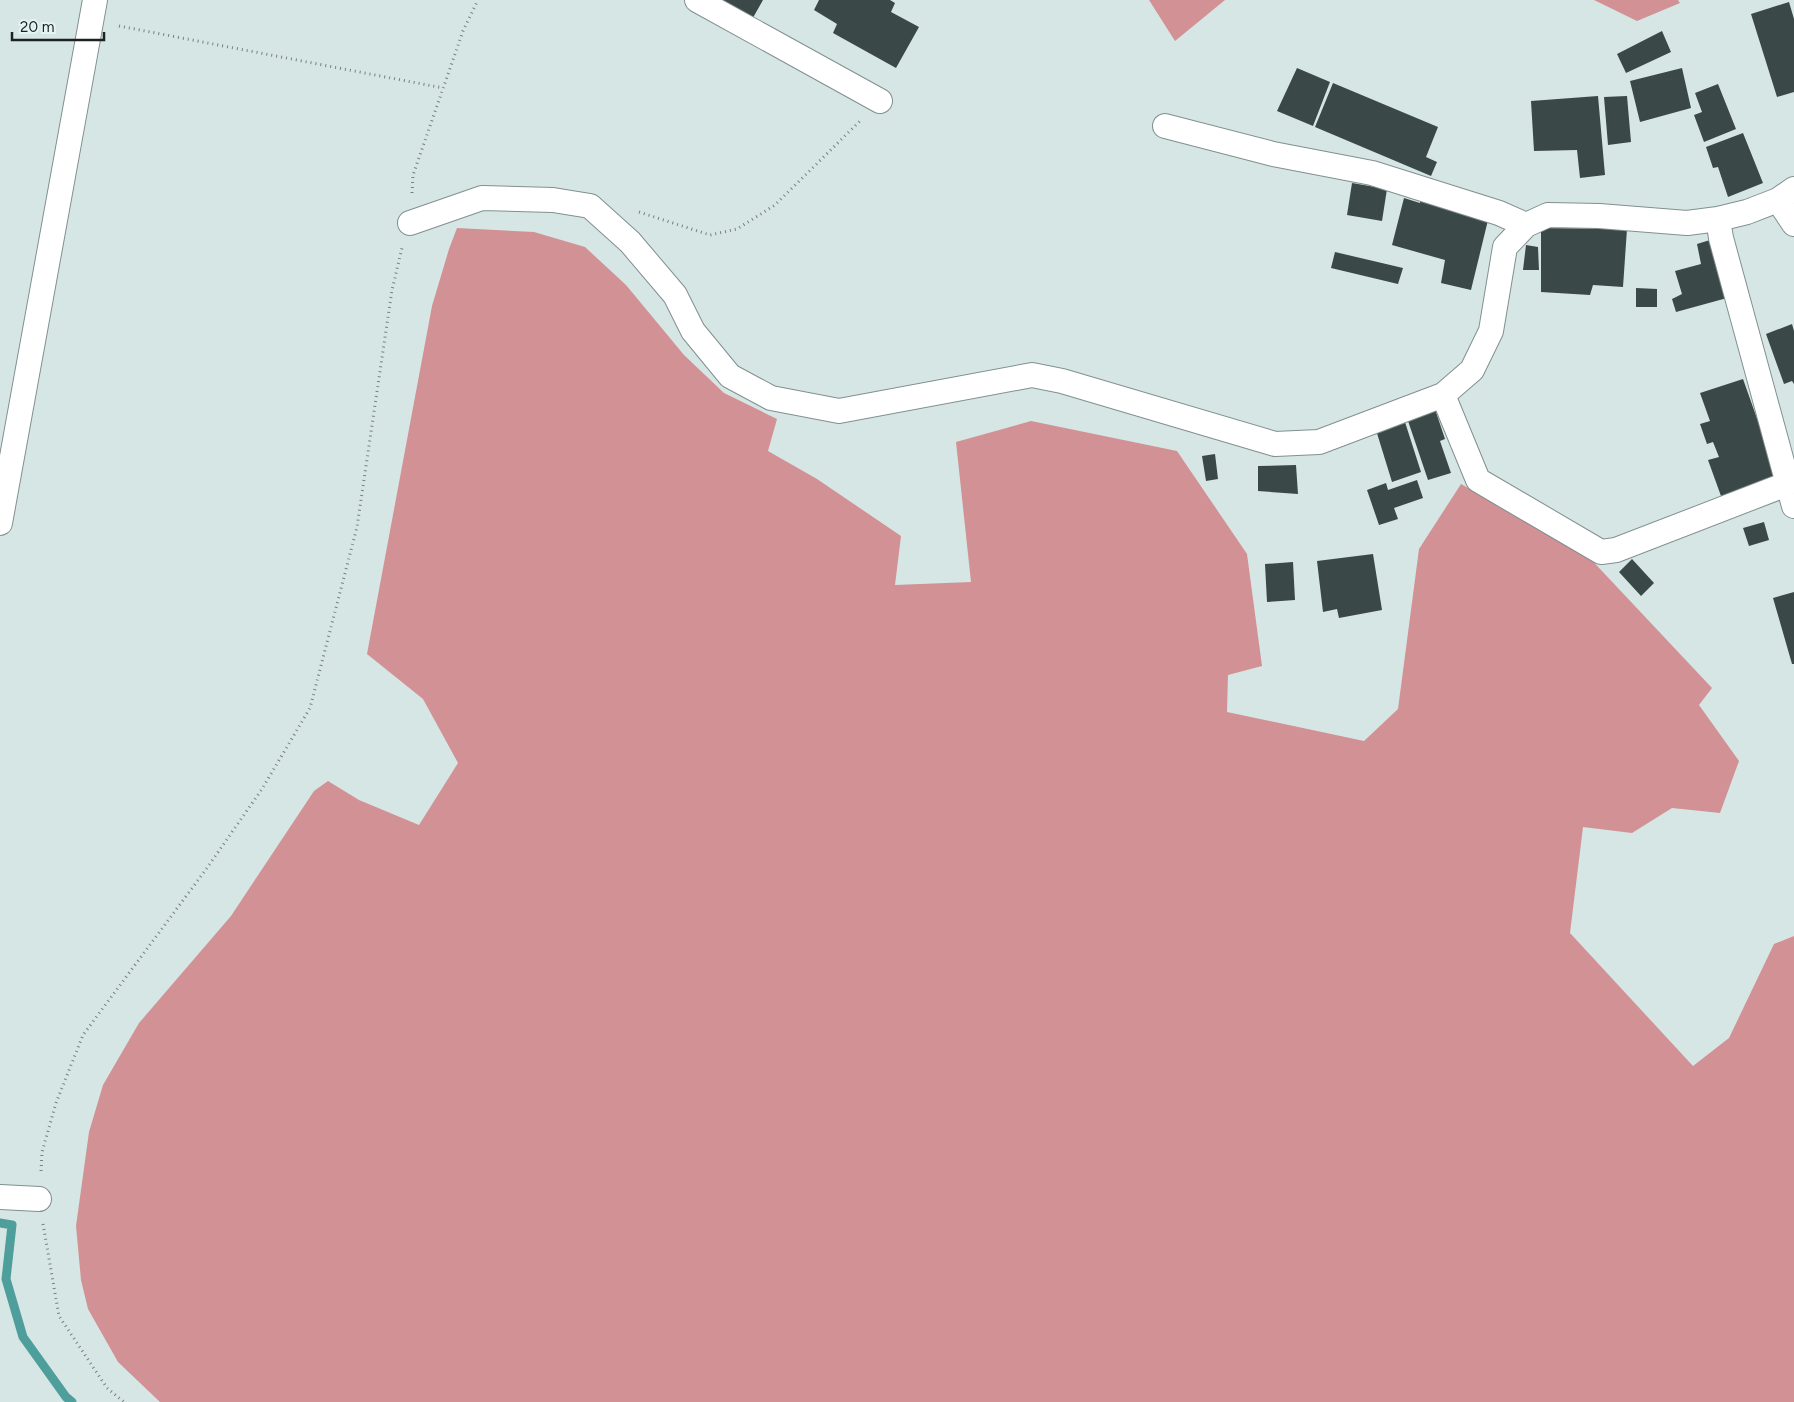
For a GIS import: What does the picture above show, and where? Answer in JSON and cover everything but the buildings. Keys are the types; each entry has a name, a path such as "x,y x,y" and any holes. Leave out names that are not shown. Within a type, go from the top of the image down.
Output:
{"street":[{"path":"697,0 880,101"},
{"path":"0,522 93,11"},
{"path":"1165,126 1273,154 1372,173 1499,213 1526,225"},
{"path":"410,223 482,198 552,200 590,206 630,242 675,294 693,330 730,376 771,398 839,410 1032,375 1062,381 1275,444 1319,442 1443,395 1472,370 1491,331 1505,247 1526,225 1548,215 1599,216 1687,223 1718,219 1747,212 1786,195 1787,216 1794,224"},
{"path":"1718,219 1721,238 1794,506"},
{"path":"1443,395 1478,480 1601,552 1616,550 1787,484"},
{"path":"0,1197 39,1199"}],"path":[{"path":"124,1402 107,1388 59,1316 39,1199 42,1152 56,1103 83,1035 207,868 262,789 310,708 357,527 392,290 410,223 413,175 463,31 478,0"},
{"path":"93,11 443,88"},
{"path":"636,210 710,235 737,229 775,205 880,101"}],"shaded area":[{"path":"1149,0 1225,0 1175,41"},
{"path":"1594,0 1678,0 1680,3 1637,21"},
{"path":"457,228 534,232 585,247 626,285 684,355 724,393 777,419 768,451 817,479 901,536 895,585 971,582 956,442 1031,421 1177,451 1247,554 1262,666 1228,675 1227,712 1364,741 1398,709 1419,549 1461,484 1585,553 1712,688 1699,705 1739,761 1720,813 1672,808 1632,833 1583,827 1570,933 1693,1066 1729,1038 1774,944 1794,936 1794,1402 160,1402 118,1362 88,1309 81,1280 76,1226 89,1132 103,1085 139,1023 231,916 314,791 328,781 359,800 419,825 458,763 423,699 367,654 432,306"}],"waterway":[{"path":"0,1223 12,1225 6,1279 23,1337 66,1397 72,1402"}]}
